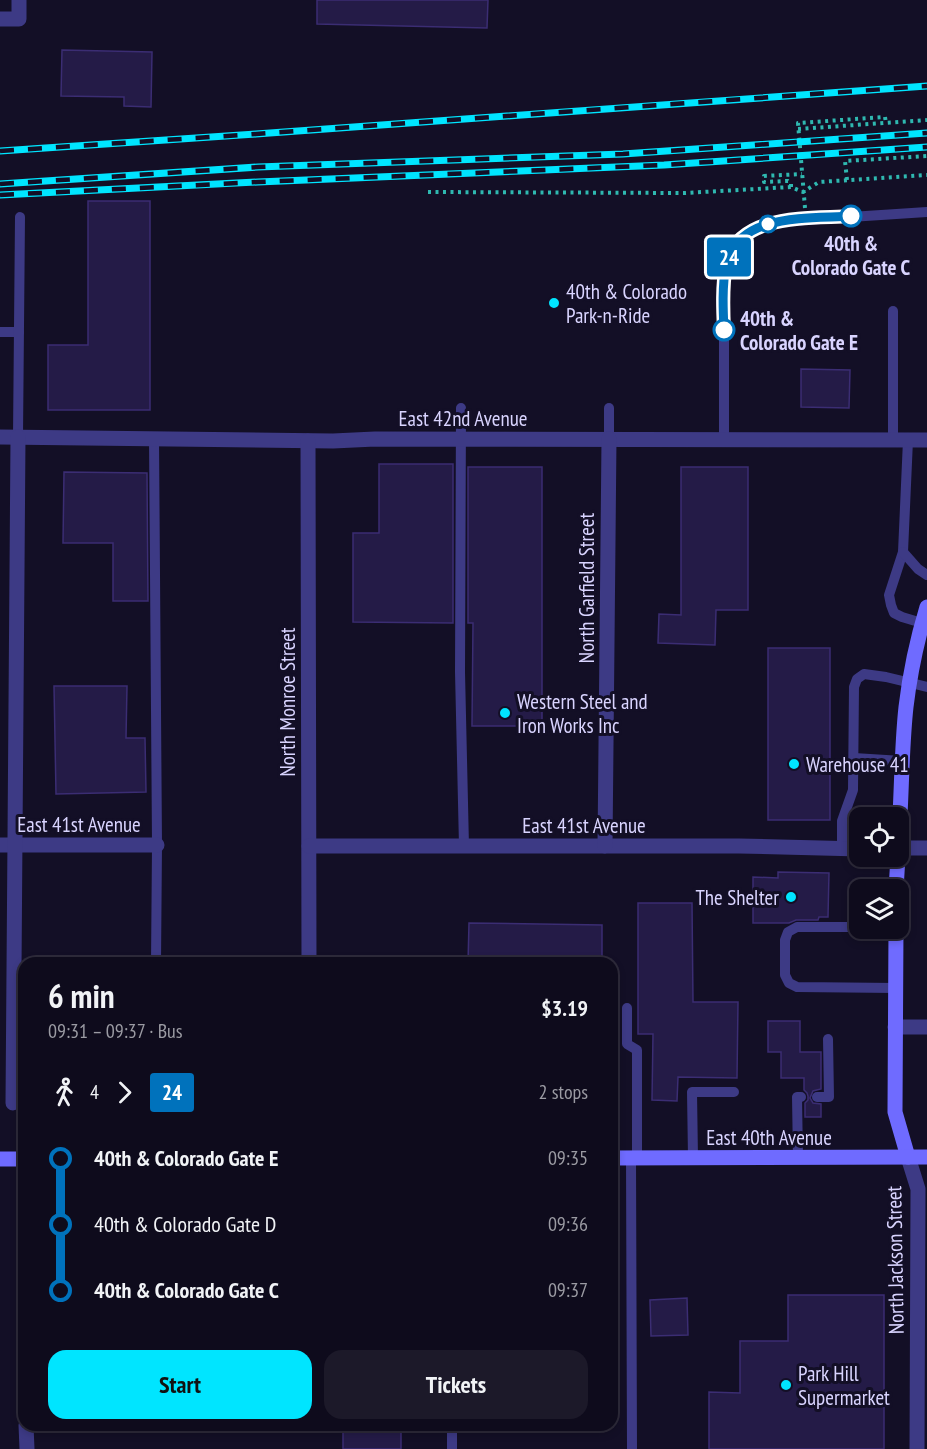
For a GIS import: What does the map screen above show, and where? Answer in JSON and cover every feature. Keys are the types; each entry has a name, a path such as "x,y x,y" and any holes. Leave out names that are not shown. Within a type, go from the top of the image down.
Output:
{"street":[{"path":"0,19 19,20 19,0"},
{"name":"East 42nd Avenue","path":"0,437 308,441 375,439 927,440"},
{"path":"13,1103 7,845 18,437"},
{"name":"North Garfield Street","path":"605,846 609,439"},
{"name":"North Monroe Street","path":"308,441 309,957"},
{"path":"900,807 903,733 909,682 927,607"},
{"name":"East 41st Avenue","path":"7,845 158,845"},
{"name":"East 41st Avenue","path":"309,846 739,846 849,849"},
{"path":"909,847 927,848"},
{"name":"North Jackson Street","path":"896,939 895,1112 918,1189 917,1449"},
{"path":"895,1027 927,1027"},
{"name":"East 40th Avenue","path":"618,1158 927,1157"},
{"path":"0,1159 18,1159"},
{"path":"26,1431 27,1449"}],"lane":[{"path":"724,439 724,280 729,258 740,241 748,233 774,222 927,212"},
{"path":"18,437 20,217"},
{"path":"893,311 901,440 903,552 889,595 894,613 922,623"},
{"path":"0,332 19,332"},
{"path":"461,408 460,672 465,846"},
{"path":"609,408 609,439"},
{"path":"154,438 158,845 156,957"},
{"path":"903,552 918,569 927,574"},
{"path":"842,849 842,821 853,790 854,687 858,679 864,674 873,675 927,687"},
{"path":"854,758 902,761"},
{"path":"849,927 797,927 788,932 785,940 784,975 789,983 797,987 896,988"},
{"path":"627,1008 627,1044 637,1050 632,1449"},
{"path":"817,1097 829,1097 828,1039"},
{"path":"693,1158 692,1092 734,1092"},
{"path":"798,1158 797,1097 801,1097"},
{"path":"452,1431 452,1449"}],"path":[{"path":"803,187 798,123 885,117 886,123 927,120"},
{"path":"847,180 845,161 927,156"},
{"path":"791,187 788,181 765,182 764,176 802,174"},
{"path":"428,192 685,193 791,187 803,192 819,182 927,175"}],"building":[{"path":"317,0 488,0 487,28 317,24"},
{"path":"62,50 152,52 151,107 124,106 124,97 61,96"},
{"path":"88,201 150,201 150,410 48,410 48,345 88,345"},
{"path":"801,369 850,370 849,408 801,407"},
{"path":"379,464 453,464 453,623 353,622 353,533 379,533"},
{"path":"468,467 542,467 542,726 472,726 473,623 468,623"},
{"path":"681,467 748,467 748,610 716,610 715,645 658,643 659,614 681,615"},
{"path":"64,472 147,473 148,601 113,601 113,543 63,543"},
{"path":"768,648 830,648 830,820 768,820"},
{"path":"54,686 127,686 126,738 145,738 146,792 56,794"},
{"name":"The Shelter","path":"778,872 829,873 828,917 819,917 818,920 796,920 789,923 753,923 753,877 778,878"},
{"path":"638,903 692,903 693,1002 738,1002 737,1078 678,1077 677,1101 652,1100 653,1034 638,1034"},
{"path":"469,923 602,925 602,957 468,957"},
{"path":"768,1021 800,1021 800,1052 821,1052 821,1089 813,1091 810,1098 813,1103 821,1104 821,1117 805,1117 805,1103 808,1096 804,1090 804,1078 781,1078 781,1052 768,1052"},
{"path":"788,1295 884,1295 884,1449 709,1449 709,1392 740,1393 740,1341 788,1341"},
{"path":"687,1298 688,1335 651,1336 650,1300"},
{"path":"343,1431 401,1431 401,1449 343,1449"}],"railway":[{"path":"0,151 927,86"},
{"path":"0,184 258,167 623,154 927,133"},
{"path":"0,195 664,165 927,147"}],"bus line":[{"name":"24","path":"724,330 724,280 727,264 733,250 743,237 774,222 851,216"}],"place":[{"name":"40th & Colorado Gate C","path":"851,216"},
{"name":"40th & Colorado Park-n-Ride","path":"554,303"},
{"name":"40th & Colorado Gate E","path":"724,330"},
{"name":"Western Steel and Iron Works Inc","path":"505,713"},
{"name":"Warehouse 41","path":"794,764"},
{"name":"The Shelter","path":"791,897"},
{"name":"Park Hill Supermarket","path":"786,1385"}]}
